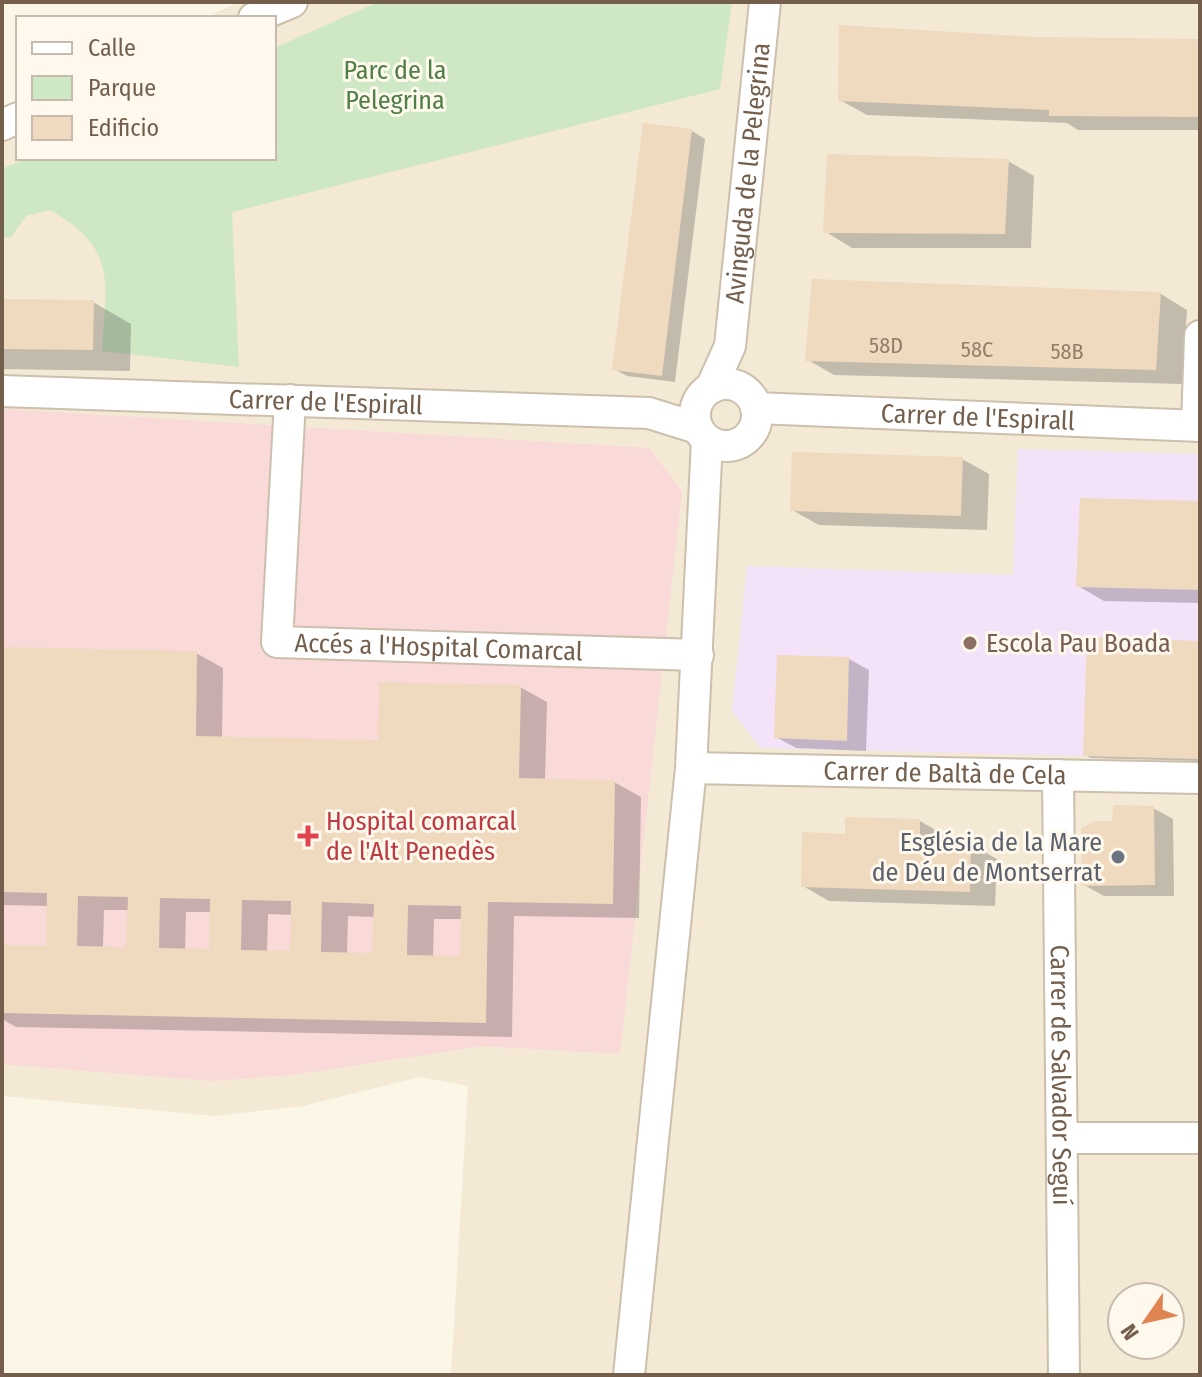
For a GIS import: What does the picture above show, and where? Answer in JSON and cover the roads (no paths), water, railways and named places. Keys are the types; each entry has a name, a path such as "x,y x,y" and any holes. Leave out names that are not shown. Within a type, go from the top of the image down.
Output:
{"street":[{"path":"259,16 292,2"},
{"name":"Avinguda de la Pelegrina","path":"721,414 765,2"},
{"path":"1198,426 1200,336"},
{"name":"Carrer de l'Espirall","path":"2,391 649,413 1198,426"},
{"name":"Accés a l'Hospital Comarcal","path":"290,400 277,642 698,655"},
{"path":"629,1375 691,768 706,508 721,414"},
{"name":"Carrer de Baltà de Cela","path":"691,768 1200,778"},
{"name":"Carrer de Salvador Seguí","path":"1058,775 1064,1375"},
{"path":"1062,1138 1200,1138"}],"place":[{"name":"Escola Pau Boada","path":"970,643"},
{"name":"Hospital comarcal de l'Alt Penedès","path":"308,836"},
{"name":"Església de la Mare de Déu de Montserrat","path":"1118,857"}],"park label":[{"name":"Parc de la Pelegrina","path":"395,85"}]}
